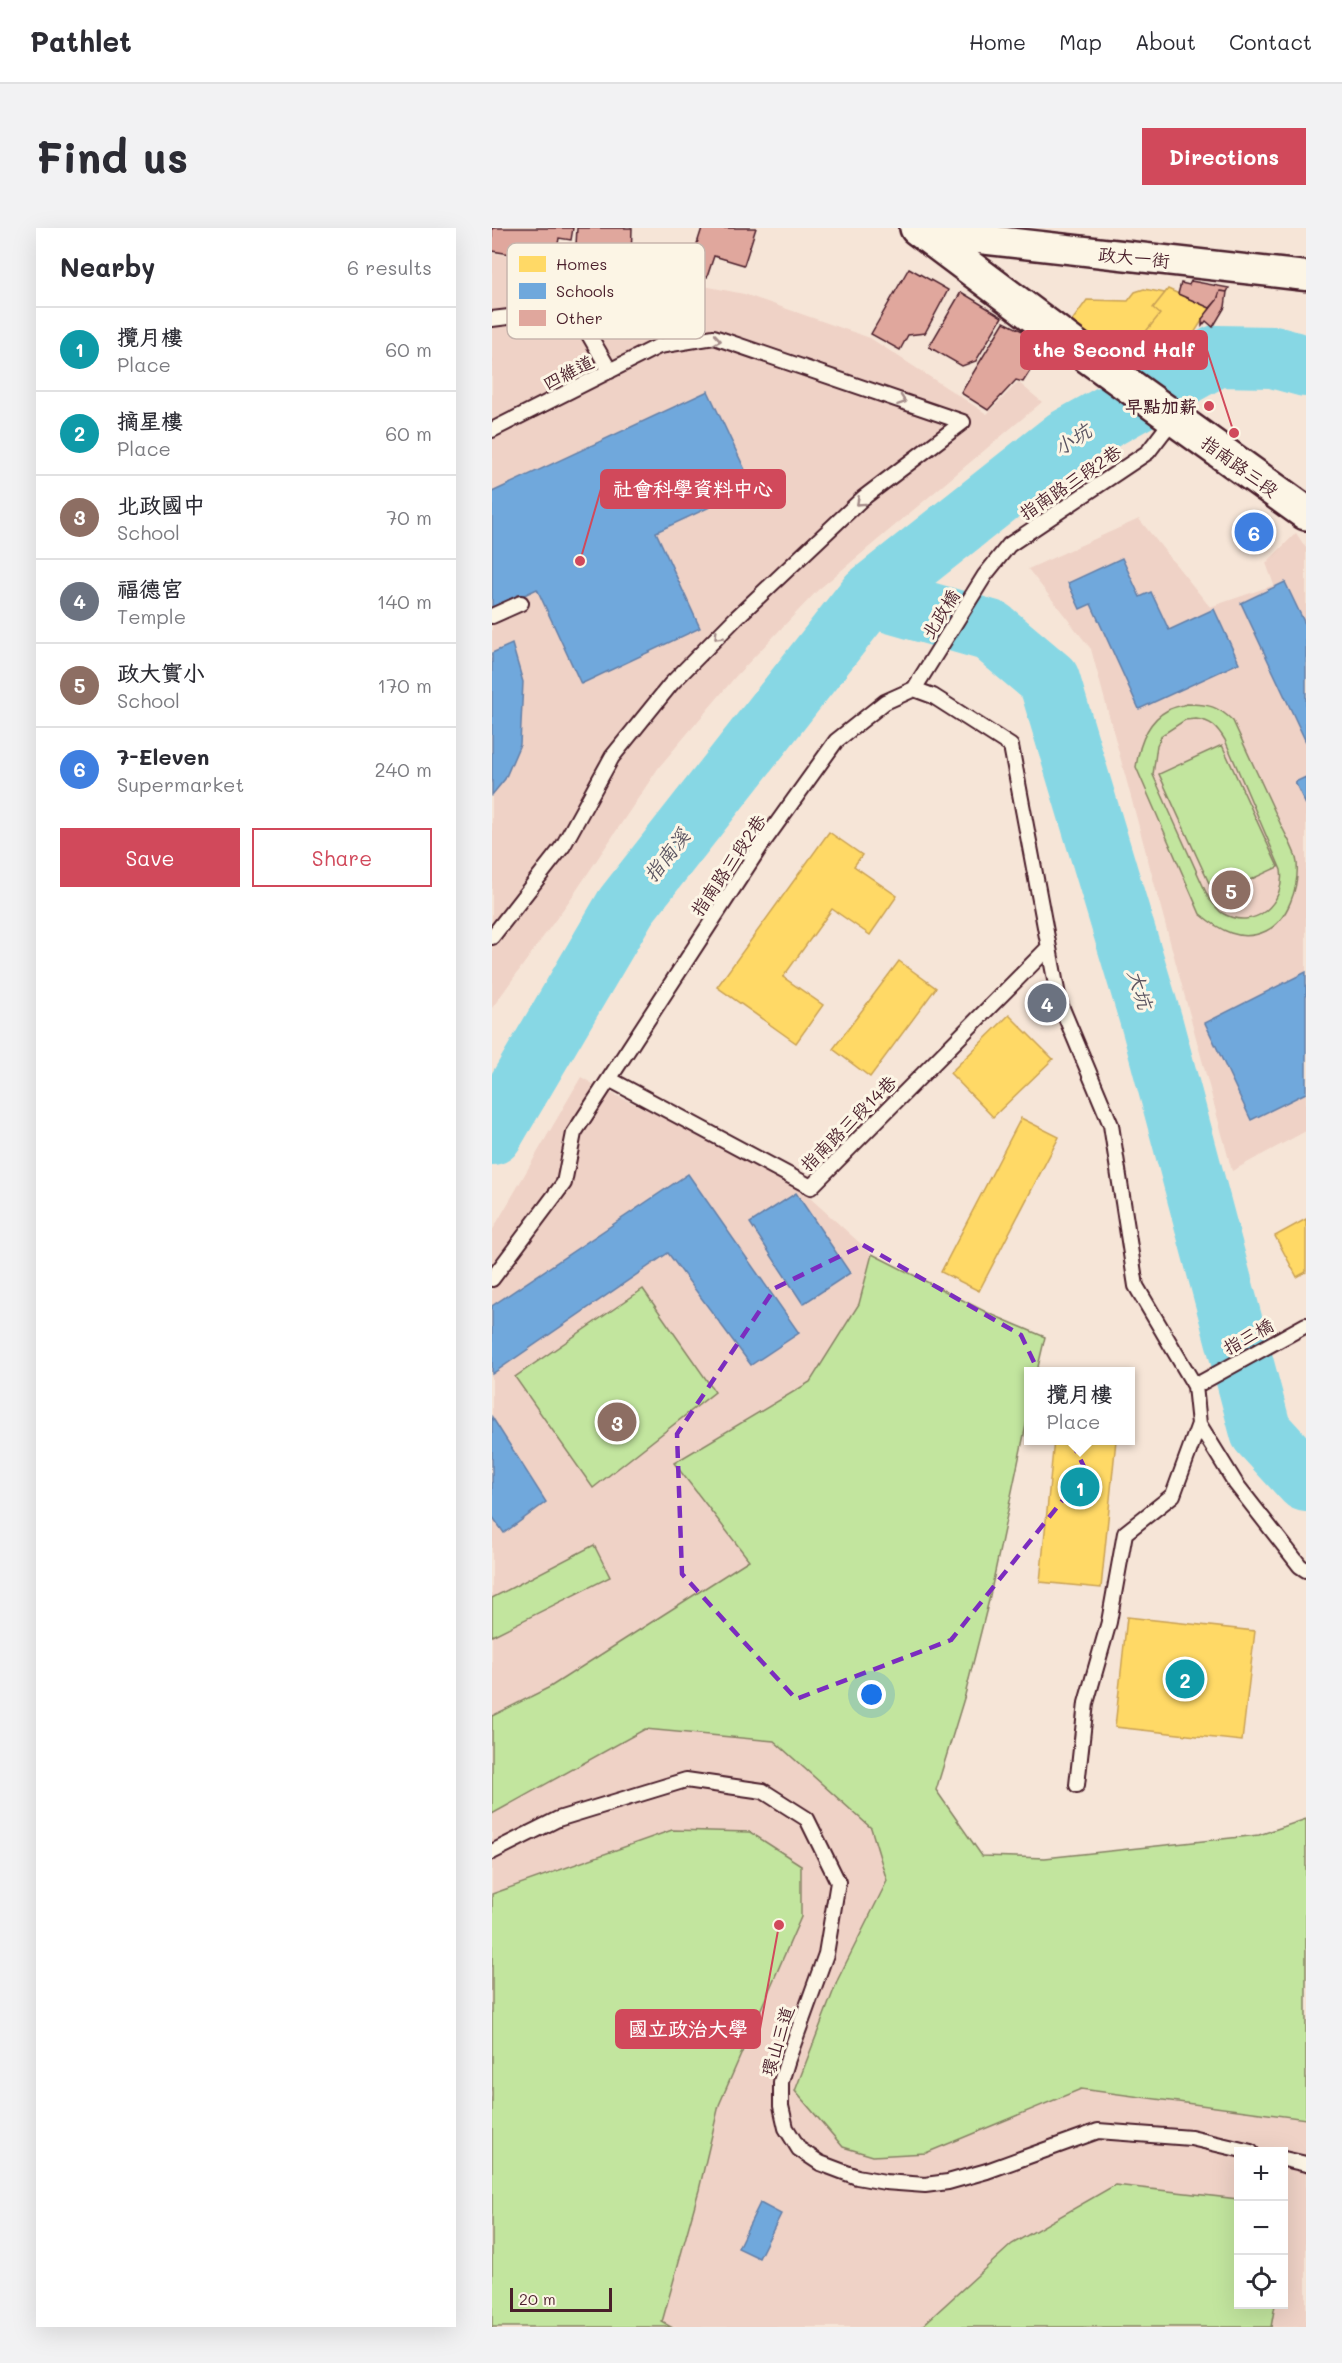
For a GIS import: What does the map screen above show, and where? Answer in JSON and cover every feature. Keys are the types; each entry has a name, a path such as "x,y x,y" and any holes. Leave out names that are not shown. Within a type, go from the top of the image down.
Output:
{"street":[{"name":"政大一街","path":"922,231 1306,276"},
{"name":"指南路三段","path":"922,231 1085,354 1306,513"}],"lane":[{"path":"492,318 507,316"},
{"name":"四維道","path":"492,937 563,846 612,757 671,684 736,618 863,498 963,422 714,337 705,338"},
{"path":"591,339 610,371"},
{"name":"四維道","path":"492,430 660,346 702,339"},
{"name":"指南路三段2巷","path":"985,574 1009,545 1148,452 1163,411"},
{"name":"北政橋","path":"914,689 985,574"},
{"path":"492,616 521,603"},
{"path":"914,689 933,696 1011,746 1047,949 1059,1001 1111,1125 1136,1286 1195,1386 1199,1424 1236,1484 1300,1566 1306,1570"},
{"name":"指南路三段2巷","path":"492,1279 564,1183 574,1133 760,847 836,741 885,702 914,689"},
{"name":"指南路三段14巷","path":"605,1084 811,1187 1047,949"},
{"name":"指三橋","path":"1195,1386 1301,1328"},
{"path":"1077,1785 1086,1703 1109,1622 1125,1533 1173,1495 1199,1424"},
{"name":"環山三道","path":"492,1852 558,1819 686,1780 763,1791 807,1820 838,1882 826,1954 781,2082 781,2106 786,2128 799,2149 820,2163 857,2177 925,2185 948,2182 987,2171 1098,2131 1191,2138 1234,2147"},
{"path":"1288,2160 1306,2164"}],"highlighted area":[{"path":"863,1245 1021,1335 1086,1471 951,1640 796,1699 682,1574 677,1434 775,1288"}],"shaded area":[{"path":"492,253 507,255 507,339 705,339 705,286 744,294 870,338 987,414 1018,382 1042,402 818,590 736,676 659,767 574,894 492,1008"},
{"path":"1139,519 1210,607 1274,585 1266,563 1296,533 1306,548 1306,1131 1232,1171 1091,649 1028,569"},
{"path":"581,1077 800,1189 872,1254 859,1304 810,1382 674,1463 750,1560 550,1687 492,1716 492,1231"},
{"path":"774,1571 920,1883 1306,1967 1306,2327 492,2327 492,1722"}],"green space":[{"path":"1187,704 1212,707 1233,721 1295,854 1296,882 1286,911 1274,926 1257,934 1248,936 1231,933 1200,914 1136,767 1139,751 1149,727 1168,710","holes":["1196,719 1213,725 1225,740 1281,870 1281,882 1273,903 1256,916 1245,919 1234,918 1222,913 1209,899 1153,775 1157,745 1162,735 1185,720"]},
{"path":"1222,745 1278,867 1215,896 1159,774"},
{"path":"872,1254 988,1313 1045,1337 1038,1367 1024,1367 1024,1435 989,1600 965,1695 936,1790 982,1856 1045,1858 1259,1835 1306,1819 1306,2119 1081,2089 926,2153 873,2156 843,2147 795,2091 838,1979 887,1881 871,1828 774,1741 645,1729 492,1814 492,1716 550,1687 749,1560 674,1463 810,1382 859,1304"},
{"path":"643,1289 715,1392 593,1488 515,1377"},
{"path":"594,1545 610,1577 492,1636 492,1598"},
{"path":"672,1830 750,1832 801,1865 801,1917 719,2105 699,2190 662,2322 671,2327 492,2327 492,1894"},
{"path":"1115,2185 1234,2199 1234,2309 1274,2309 1271,2327 921,2327 1012,2244"}],"building: Homes":[{"path":"1144,289 1165,293 1153,308 1160,314 1139,340 1130,333 1114,355 1071,322 1087,300 1128,301 1135,292"},
{"path":"1168,289 1210,308 1191,338 1185,335 1167,360 1139,340 1160,314 1153,308"},
{"path":"1130,333 1139,340 1132,351 1122,344"},
{"path":"1139,340 1169,361 1154,381 1125,360"},
{"path":"1122,344 1132,351 1125,359 1116,352"},
{"path":"829,832 862,855 854,866 897,896 870,935 832,909 783,977 823,1005 796,1043 717,987"},
{"path":"899,961 936,988 870,1077 833,1049"},
{"path":"1009,1015 1053,1059 993,1117 950,1073"},
{"path":"1021,1118 1059,1137 979,1291 941,1272"},
{"path":"1306,1219 1306,1272 1297,1277 1275,1236"},
{"path":"1054,1445 1115,1445 1101,1588 1040,1582"},
{"path":"1127,1617 1255,1631 1242,1741 1115,1727"}],"building: Schools":[{"path":"708,391 753,487 656,532 700,628 581,684 537,589 492,610 492,492"},
{"path":"1122,558 1140,597 1151,592 1169,630 1214,609 1239,663 1139,709 1091,604 1080,609 1068,583"},
{"path":"1285,582 1306,626 1306,742 1241,603"},
{"path":"512,644 523,682 520,744 505,779 492,795 492,653"},
{"path":"1306,777 1306,805 1295,782"},
{"path":"1306,972 1306,1093 1251,1120 1205,1023"},
{"path":"688,1174 799,1333 751,1365 668,1253 492,1374 492,1306"},
{"path":"796,1193 850,1273 803,1304 750,1223"},
{"path":"492,1417 546,1502 504,1533 492,1516"},
{"path":"760,2203 781,2214 759,2258 738,2248"}],"building: Other":[{"path":"492,228 573,228 571,240 559,238 558,243 507,243 507,253 492,251"},
{"path":"577,228 632,228 632,243 576,243"},
{"path":"702,228 756,228 744,265 714,256 707,277 705,276 705,243 697,243"},
{"path":"909,268 948,290 925,333 908,335 900,350 871,334"},
{"path":"1191,281 1229,288 1227,292 1220,291 1217,300 1210,308 1178,294 1181,283 1189,285"},
{"path":"1220,291 1227,292 1225,307 1213,327 1206,321 1202,326 1202,319 1217,300"},
{"path":"961,292 1002,317 976,361 962,366 929,347"},
{"path":"1004,322 1043,341 1035,354 1039,357 1023,382 1016,380 988,410 961,393"}],"waterway":[{"name":"指南溪","path":"492,1134 626,906 869,596 1066,440 1217,356 1273,357 1306,366"},
{"name":"大坑","path":"869,596 991,631 1049,680 1152,1024 1261,1432 1306,1481"}],"place":[{"name":"早點加薪","path":"1209,406"},
{"name":"the Second Half","path":"1234,433"},
{"name":"7-Eleven","path":"1254,532"},
{"name":"社會科學資料中心","path":"580,561"},
{"name":"政大實小","path":"1231,890"},
{"name":"福德宮","path":"1047,1003"},
{"name":"北政國中","path":"617,1422"},
{"name":"攬月樓","path":"1080,1487"},
{"name":"摘星樓","path":"1185,1679"},
{"name":"國立政治大學","path":"779,1925"}],"water label":[{"name":"小坑","path":"1072,439"}]}
